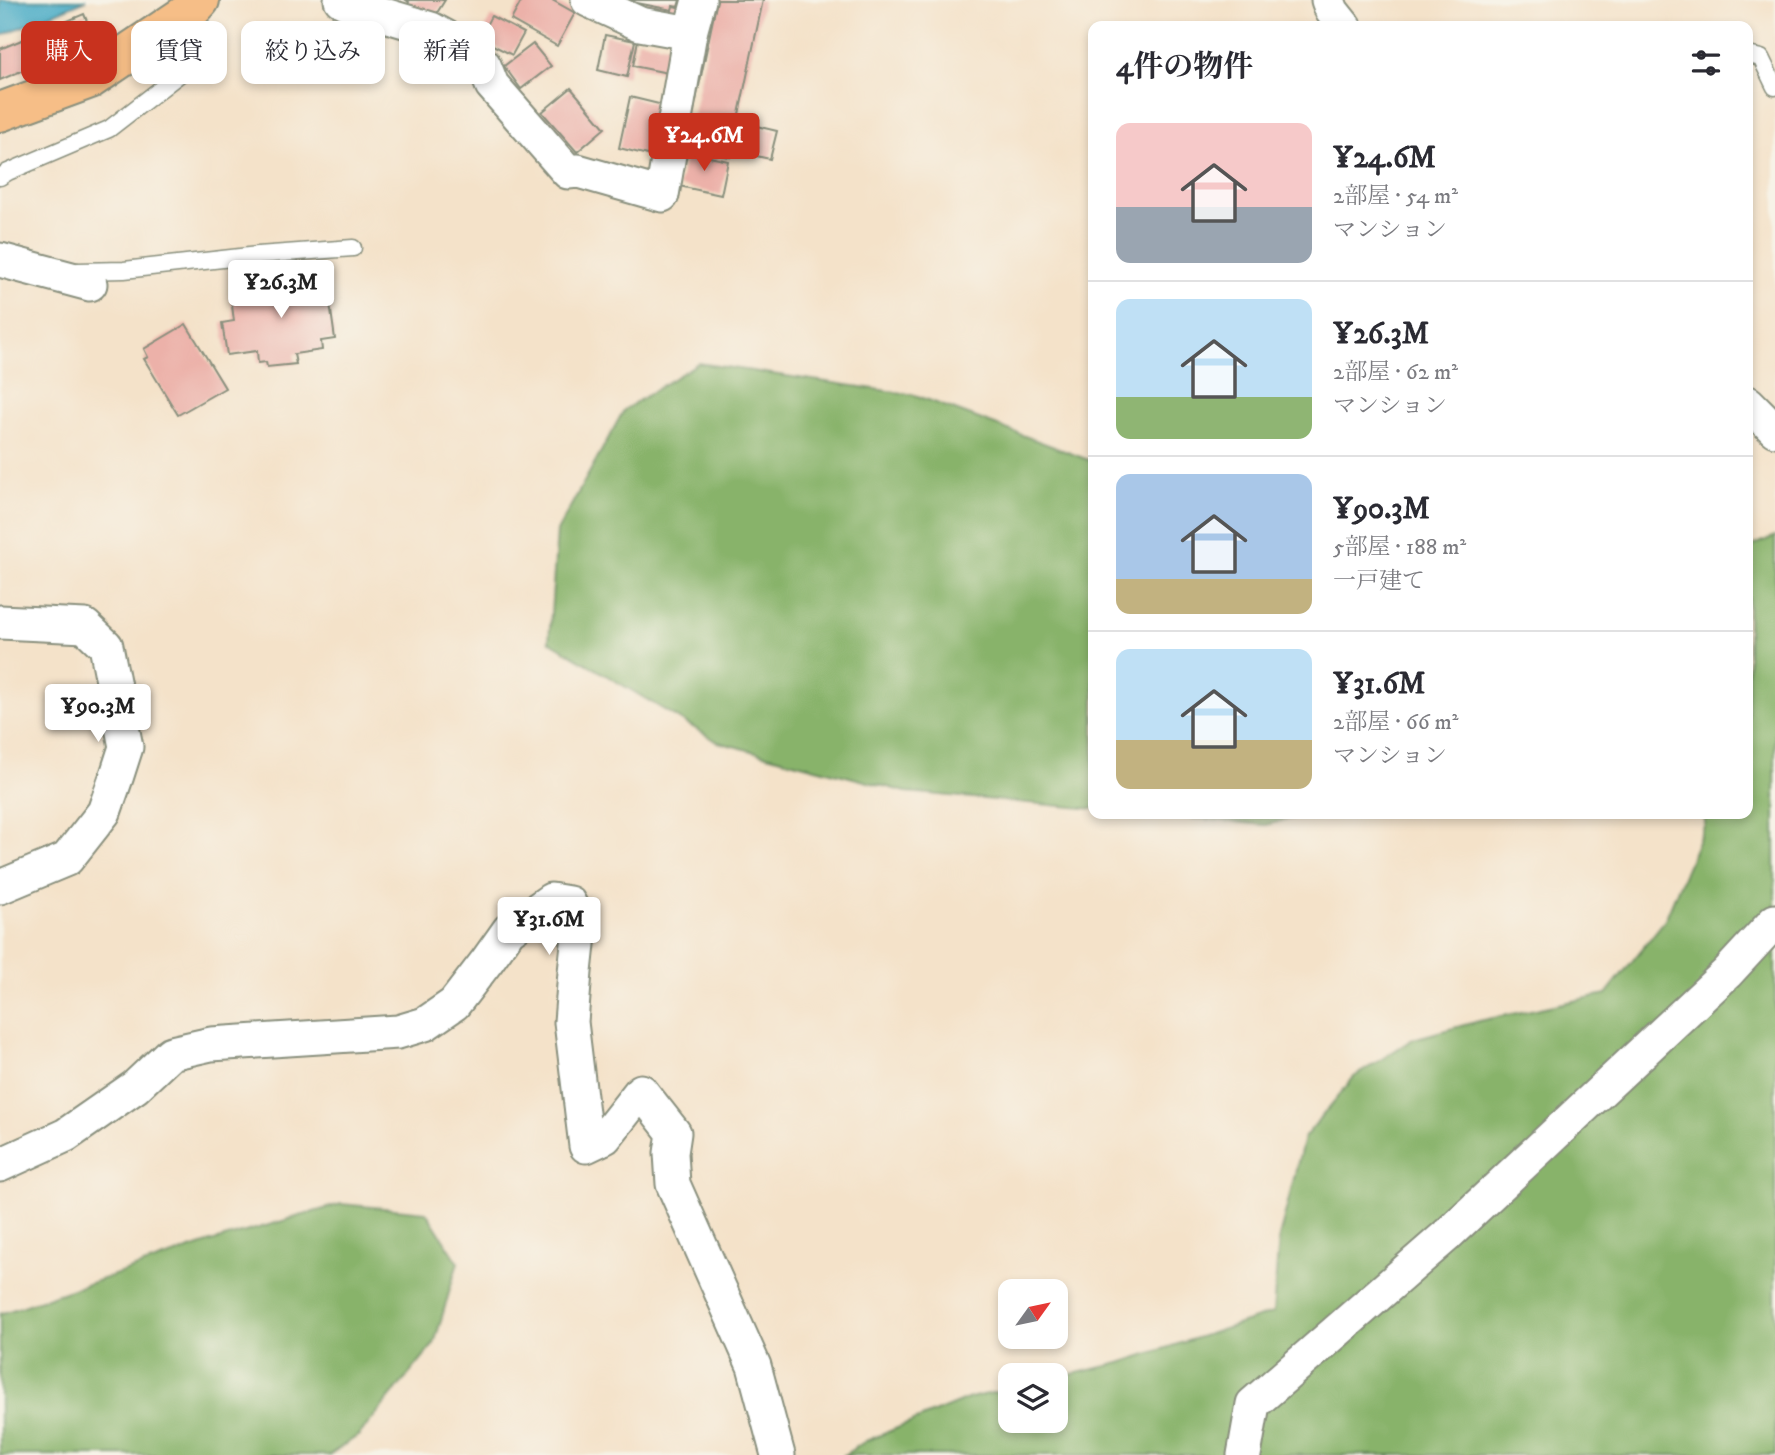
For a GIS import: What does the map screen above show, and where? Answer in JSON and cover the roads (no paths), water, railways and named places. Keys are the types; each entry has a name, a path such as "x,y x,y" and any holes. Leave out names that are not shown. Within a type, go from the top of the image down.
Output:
{"main road":[{"path":"0,112 90,79 190,10"}],"street":[{"path":"341,0 351,5 379,6 457,43 484,65 492,85 568,172 578,171 662,195 690,33 699,0"},
{"path":"588,0 640,24 690,33"},
{"path":"1328,0 1332,11 1341,21"},
{"path":"0,260 90,284"},
{"path":"1753,407 1775,430"},
{"path":"0,622 85,626 106,646 126,747 104,812 67,859 0,887"},
{"path":"0,1165 66,1135 135,1087 171,1053 211,1044 398,1032 425,1024 454,1004 509,930 551,900 569,904 580,926 572,1022 586,1146 605,1137 641,1091 674,1133 671,1153 673,1184 754,1366 778,1455"},
{"path":"1244,1455 1253,1404 1456,1227 1727,973 1775,920"}],"lane":[{"path":"0,177 109,129 203,56 190,10"},
{"path":"1753,56 1761,58 1775,87"},
{"path":"44,272 124,270 258,255 353,248"}],"water":[{"path":"0,0 86,0 36,21 21,21 21,27 0,36"}]}
